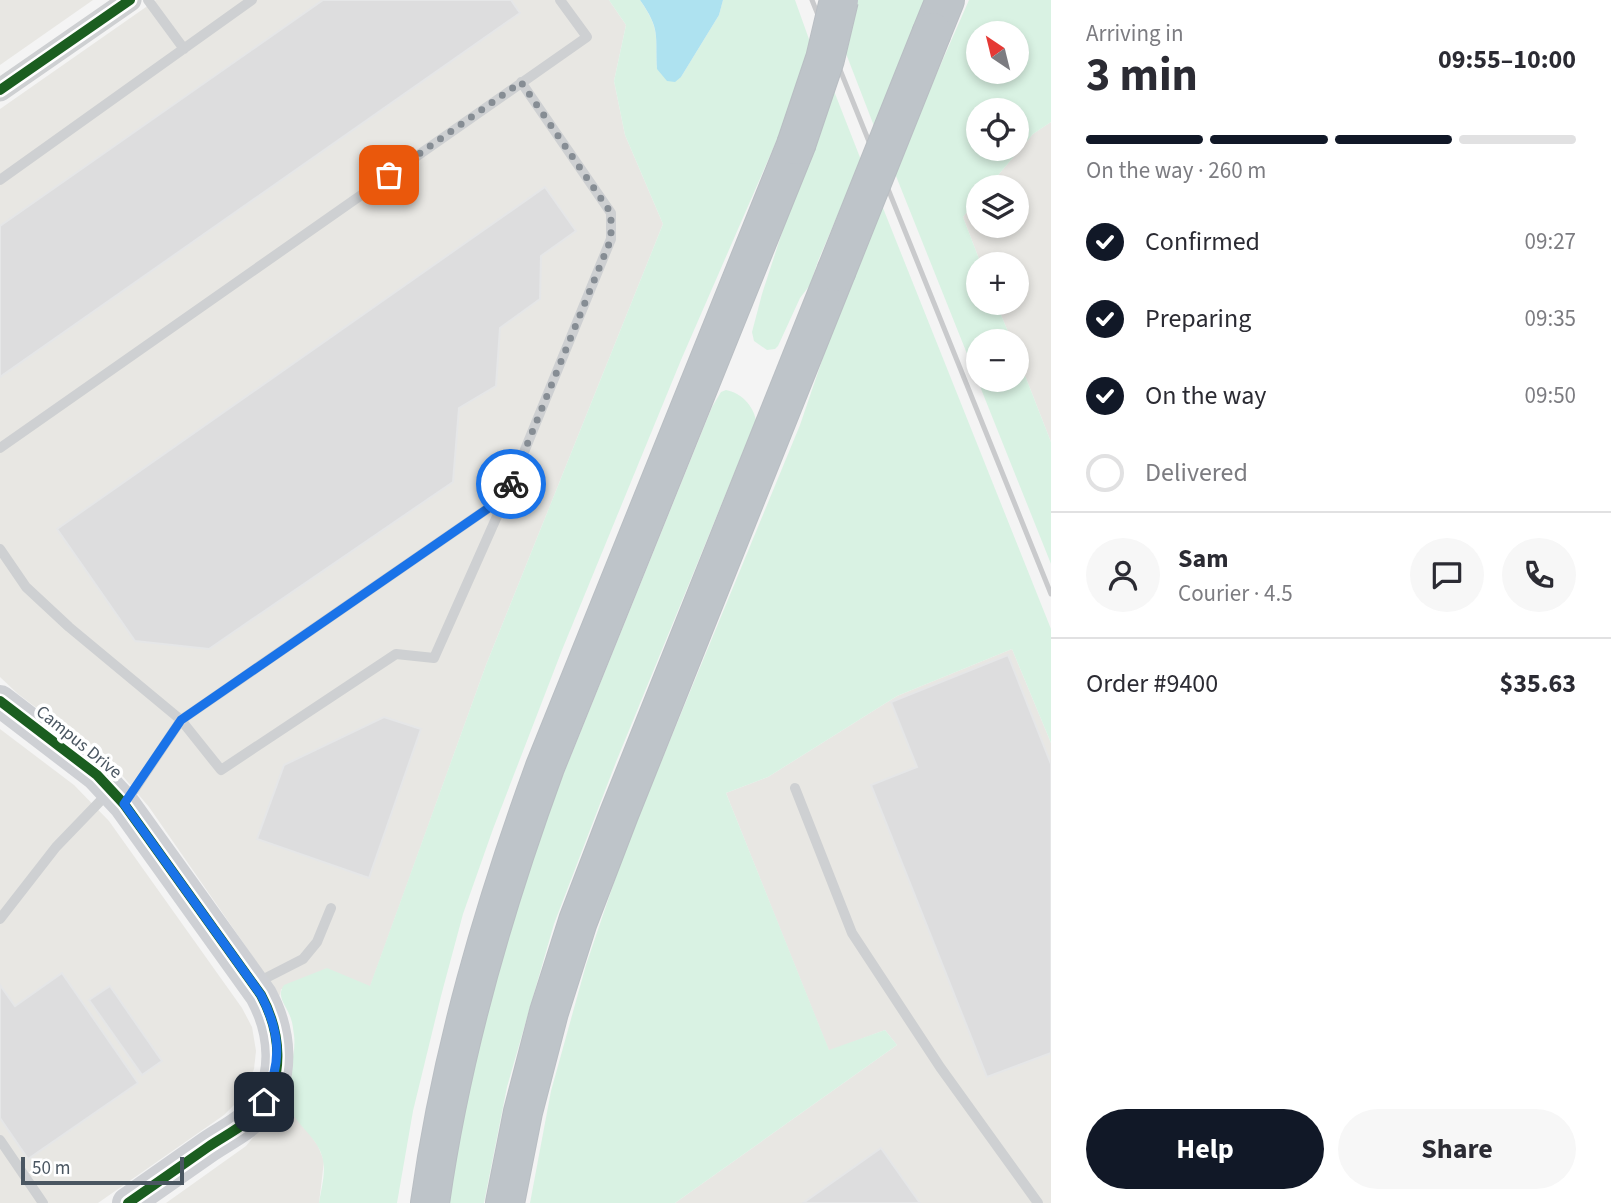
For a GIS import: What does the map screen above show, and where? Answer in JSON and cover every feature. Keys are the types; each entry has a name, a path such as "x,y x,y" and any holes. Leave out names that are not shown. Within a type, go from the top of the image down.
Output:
{"highway":[{"path":"430,1203 455,1063 482,955 510,863 545,767 796,145 825,59 839,0"},
{"path":"505,1203 523,1112 549,1012 578,921 618,814 939,16"}],"street":[{"path":"0,90 130,0"},
{"name":"Campus Drive","path":"0,701 86,767 118,797 253,984 272,1015 278,1059 274,1081 257,1113 128,1203"}],"lane":[{"path":"148,0 184,49"},
{"path":"0,180 252,0"},
{"path":"0,448 587,37 560,0"},
{"path":"0,549 26,587 181,720 221,770 397,654 434,658 506,496 611,239 611,213 521,82"},
{"path":"0,919 56,847 118,797 181,720 506,496"},
{"path":"795,788 852,933 940,1066 1038,1203"},
{"path":"253,984 303,958 317,942 331,908"},
{"path":"0,1140 43,1203"}],"shaded area":[{"path":"0,0 93,0 0,65"},
{"path":"156,0 609,0 626,25 614,81 625,135 663,224 486,665 370,987 281,989 280,996 149,807 115,767 18,694 0,677 0,109"},
{"path":"1051,122 1051,442 1029,386 1029,329 1007,329 1001,315 1029,315 1029,252 976,252 971,238 1029,238 1029,175 998,175 1010,161 1029,161 1029,139"},
{"path":"1012,649 1051,743 1051,1203 675,1203 897,1045 885,1030 829,1051 726,793 768,777 897,696"},
{"path":"0,729 74,785 109,821 242,1008 252,1027 256,1051 254,1069 245,1090 235,1104 224,1115 98,1203 0,1203"},
{"path":"287,1090 324,1161 319,1203 166,1203 246,1146 276,1111"}],"green space":[{"path":"609,0 640,0 654,26 657,69 681,77 719,15 723,0 795,0 810,42 789,112 681,360 562,650 493,829 463,914 441,996 413,1111 397,1203 319,1203 323,1160 316,1144 294,1116 287,1100 294,1044 292,1023 281,998 282,989 284,985 327,968 370,986 486,665 663,224 625,135 614,81 626,25"},
{"path":"858,0 925,0 874,126 845,51"},
{"path":"969,0 1051,0 1051,122 1029,139 1029,98 966,98 966,161 1010,161 998,175 966,175 966,213 963,217 966,238 971,238 976,252 966,252 966,315 1001,315 1007,329 966,329 966,351 894,171"},
{"path":"834,91 861,160 810,285 800,298 778,346 767,350 754,341 752,332 790,208"},
{"path":"881,203 1051,629 1051,743 1012,649 897,696 768,777 726,793 829,1050 885,1030 897,1045 675,1203 530,1203 551,1091 586,965 626,847 800,425 844,296"},
{"path":"1029,386 1051,442 1051,564 982,392 1029,392"},
{"path":"726,390 746,400 756,420 616,762 554,924 507,1087 484,1203 446,1203 470,1067 519,884 712,407 721,392"}],"water":[{"path":"640,0 723,0 719,15 681,77 675,82 667,81 657,69 654,26"}],"building":[{"path":"323,0 511,0 520,13 0,377 0,226"},
{"path":"545,187 576,231 541,256 540,299 500,328 496,386 459,408 453,482 209,649 135,641 57,529"},
{"path":"1008,655 1051,764 1051,1053 987,1077 871,785 917,767 891,702"},
{"path":"384,717 421,729 369,878 257,839 284,765"},
{"path":"62,973 138,1083 28,1159 0,1118 0,985 15,1006"},
{"path":"110,986 162,1061 142,1075 89,1000"},
{"path":"881,1148 920,1203 803,1203"}],"railway":[{"path":"812,0 1051,594"}],"cycle path":[{"path":"0,90 130,0"},
{"path":"0,701 97,775 124,804 261,995 273,1023 276,1070 267,1099 257,1112 128,1203"}],"way so far":[{"path":"389,175 521,82 611,213 611,239 511,484"}],"route":[{"path":"264,1102 274,1081 278,1059 272,1015 261,995 124,804 181,720 506,496 511,484"}]}
